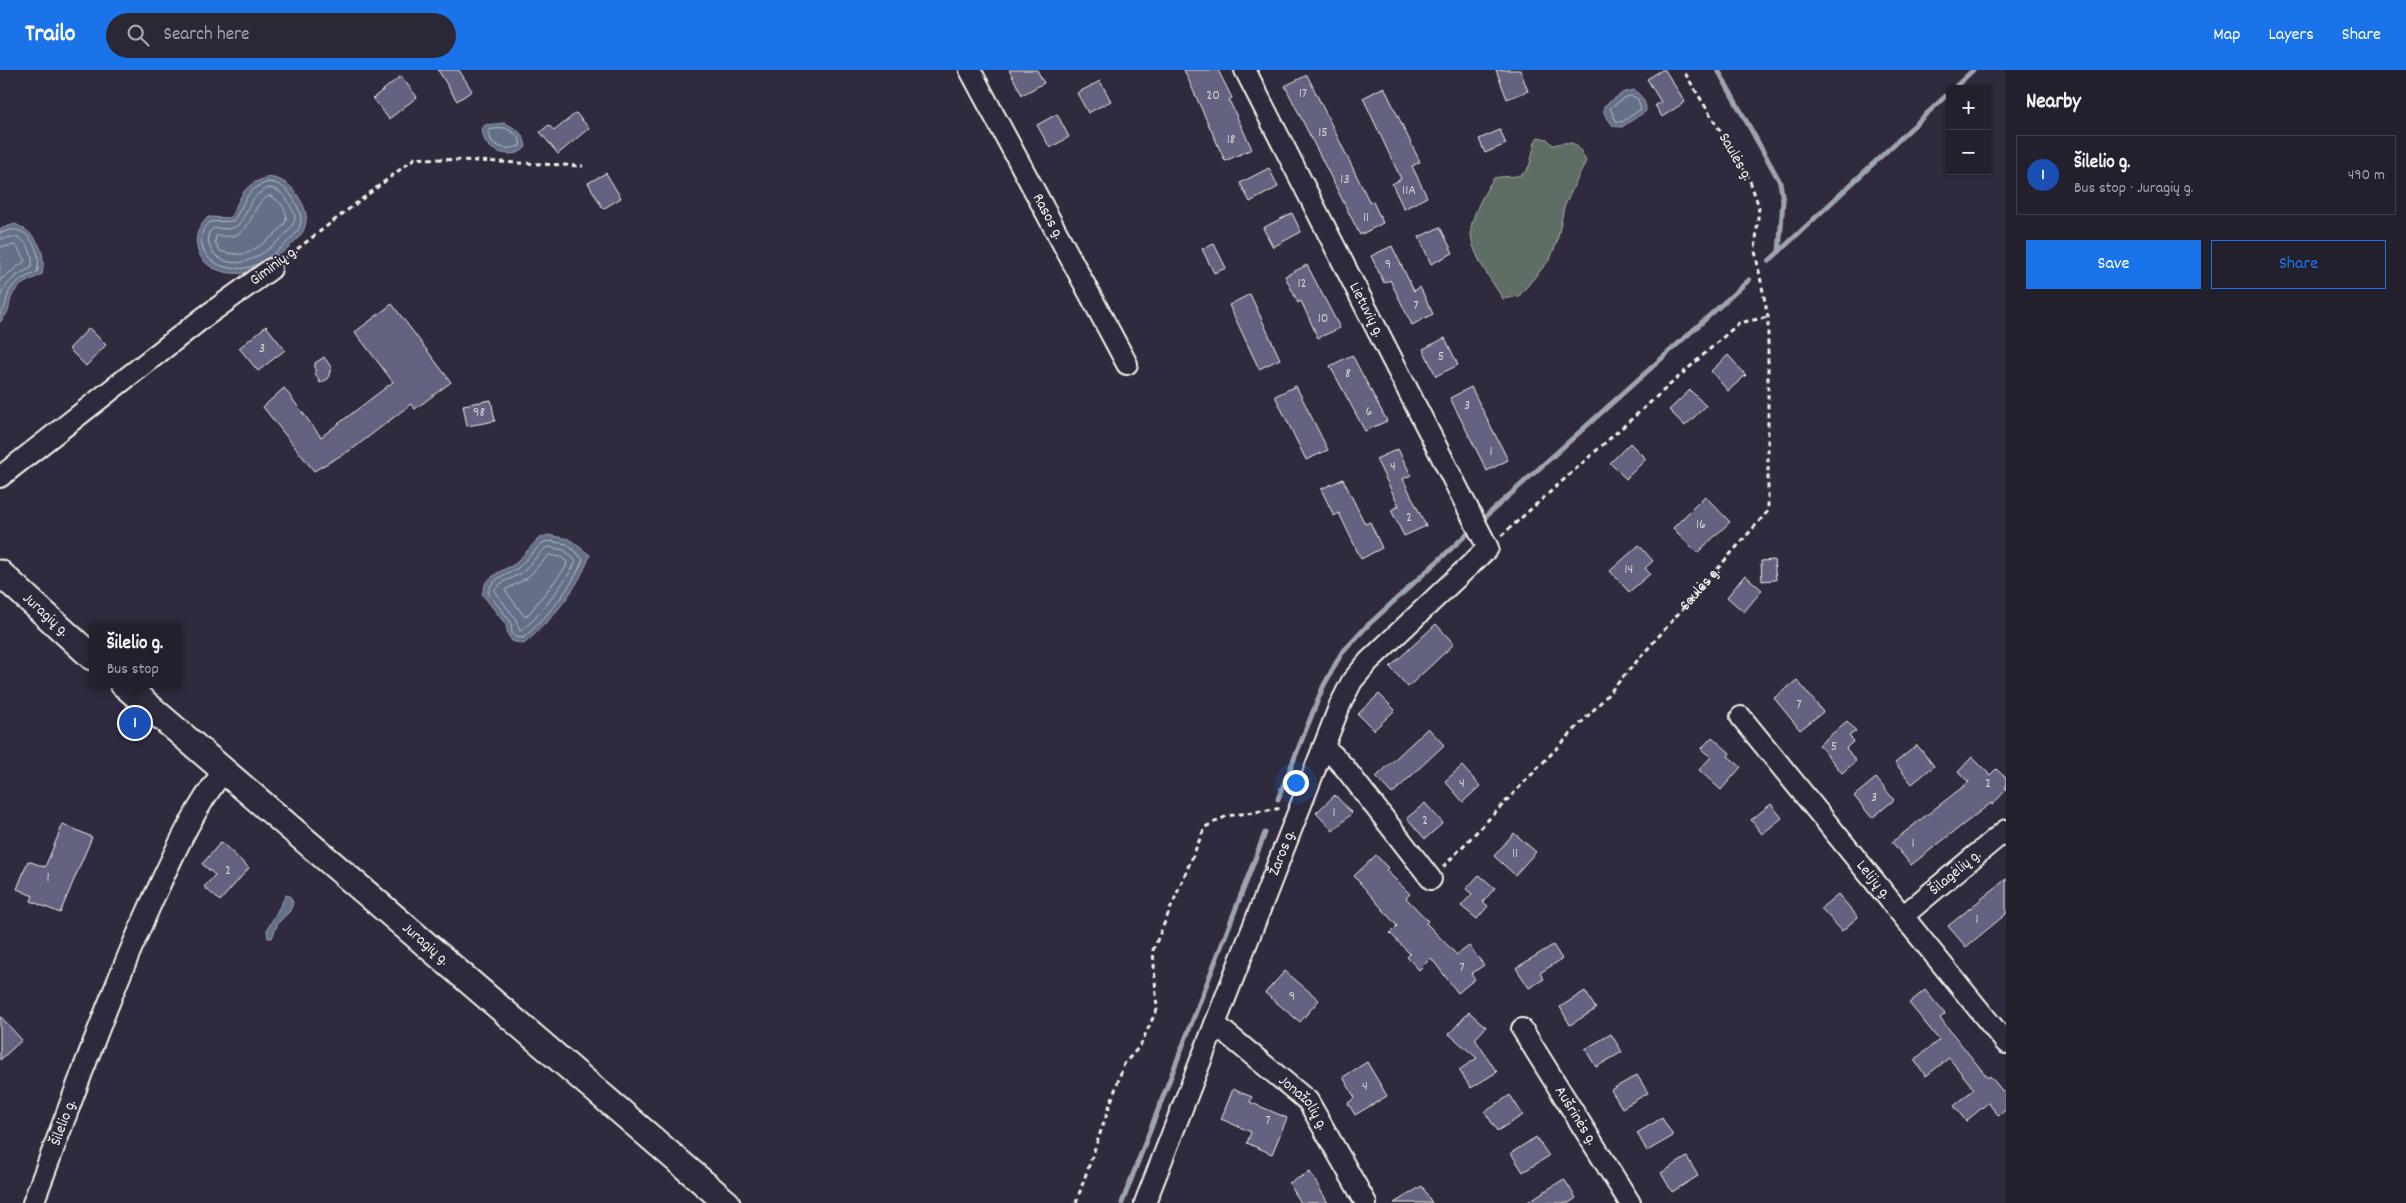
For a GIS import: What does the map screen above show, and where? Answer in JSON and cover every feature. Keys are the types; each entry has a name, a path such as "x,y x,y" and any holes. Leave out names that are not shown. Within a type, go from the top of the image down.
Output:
{"main road":[{"name":"Juragių g.","path":"0,573 89,654"},
{"name":"Juragių g.","path":"128,688 223,772 727,1203"}],"street":[{"name":"Rasos g.","path":"970,70 1127,364"},
{"name":"Lietuvių g.","path":"1245,70 1488,548"},
{"name":"Giminių g.","path":"0,477 203,318 271,269"},
{"name":"Žaros g.","path":"1145,1203 1340,705 1352,681 1369,661 1488,548"},
{"name":"Lelijų g.","path":"1741,717 2006,1042"},
{"path":"1323,748 1333,755 1345,768 1431,879"},
{"name":"Šilelio g.","path":"33,1203 128,955 198,806 223,772"},
{"name":"Šilagėlių g.","path":"1903,916 2006,830"},
{"name":"Jonažolių g.","path":"1215,1024 1308,1102 1366,1203"},
{"name":"Aušrinės g.","path":"1522,1029 1630,1203"}],"path":[{"name":"Saulės g.","path":"1431,879 1603,700 1768,511 1768,317 1755,250 1759,207 1750,178 1683,70"},
{"name":"Giminių g.","path":"271,269 415,158 583,166"},
{"path":"1488,548 1739,323 1768,317"},
{"path":"1076,1203 1124,1064 1140,1046 1157,1009 1153,950 1205,826 1227,816 1301,806"}],"green space":[{"path":"1538,137 1547,139 1553,145 1574,144 1586,161 1564,207 1557,242 1550,259 1519,296 1503,299 1474,249 1471,226 1479,204 1494,178 1517,176 1527,170"}],"water":[{"path":"1634,90 1643,99 1646,111 1622,127 1613,126 1604,113 1604,106 1624,92"},
{"path":"505,123 522,135 525,142 526,147 517,153 501,153 486,143 482,129 485,125"},
{"path":"268,177 286,183 294,190 301,201 306,218 301,234 282,253 254,271 230,273 207,264 198,251 197,246 198,232 202,225 208,217 230,218 244,192 252,184"},
{"path":"15,224 29,232 38,244 43,258 42,274 18,288 12,295 9,309 0,322 0,229"},
{"path":"548,535 569,539 590,555 571,592 554,615 524,644 512,641 508,635 506,625 482,594 486,582 497,573 515,564 538,539"},
{"path":"286,895 290,896 293,903 290,911 278,923 272,938 268,938 267,930"}],"building":[{"path":"438,70 459,70 472,91 457,101"},
{"path":"1009,70 1037,70 1044,83 1022,95"},
{"path":"1184,70 1218,70 1232,98 1229,100 1252,149 1225,161"},
{"path":"1496,70 1520,70 1528,91 1507,99"},
{"path":"1665,70 1685,102 1662,117 1655,105 1661,102 1647,79"},
{"path":"1307,75 1370,203 1373,202 1383,223 1360,235 1285,86"},
{"path":"401,76 417,97 389,119 373,98"},
{"path":"1100,81 1111,101 1088,113 1077,93"},
{"path":"1384,87 1420,162 1412,166 1427,197 1404,209 1392,184 1401,179 1363,98"},
{"path":"576,113 589,128 558,154 540,132 549,125 554,131"},
{"path":"1057,114 1069,137 1050,148 1037,125"},
{"path":"1500,130 1506,144 1485,153 1479,139"},
{"path":"1269,168 1278,187 1250,202 1240,183"},
{"path":"606,173 621,198 603,209 588,183"},
{"path":"1292,213 1301,232 1273,247 1263,228"},
{"path":"1440,227 1453,253 1431,264 1419,237"},
{"path":"1214,244 1226,268 1214,273 1202,249"},
{"path":"1392,246 1414,291 1420,287 1433,314 1412,325 1390,280 1384,283 1371,256"},
{"path":"1307,265 1340,328 1318,338 1301,301 1298,303 1285,276"},
{"path":"1250,294 1280,359 1259,369 1229,305"},
{"path":"392,304 451,382 415,409 411,404 354,448 314,471 263,407 284,388 321,437 393,382 355,332"},
{"path":"266,326 285,350 258,371 239,348"},
{"path":"89,328 106,345 86,366 69,349"},
{"path":"1445,338 1458,365 1436,376 1423,349"},
{"path":"1352,355 1387,421 1365,431 1330,366"},
{"path":"1728,355 1746,375 1728,391 1711,371"},
{"path":"324,357 331,367 328,379 320,383 315,373 315,363"},
{"path":"1296,386 1328,450 1306,460 1275,396"},
{"path":"1471,387 1508,460 1487,471 1450,398"},
{"path":"1690,390 1706,406 1685,426 1669,410"},
{"path":"491,400 495,421 467,426 463,405"},
{"path":"1630,443 1646,459 1626,479 1610,463"},
{"path":"1398,449 1411,475 1403,479 1426,526 1404,536 1391,510 1399,506 1376,459"},
{"path":"1343,479 1365,524 1370,522 1382,548 1361,559 1339,513 1334,516 1321,489"},
{"path":"1705,496 1730,522 1697,553 1673,528"},
{"path":"1639,545 1653,561 1645,568 1650,574 1629,592 1610,571"},
{"path":"1774,560 1776,580 1762,581 1761,561"},
{"path":"1745,575 1762,590 1744,612 1727,597"},
{"path":"1436,624 1454,644 1408,687 1390,667"},
{"path":"1797,680 1823,712 1800,730 1774,698"},
{"path":"1379,694 1395,710 1374,730 1358,714"},
{"path":"1847,721 1856,731 1849,736 1854,741 1846,748 1856,761 1842,773 1819,745"},
{"path":"1428,728 1444,745 1392,794 1376,777"},
{"path":"1712,737 1730,753 1728,756 1741,767 1721,790 1699,770 1711,757 1701,749"},
{"path":"1917,745 1934,766 1912,784 1895,763"},
{"path":"1972,757 1990,775 1996,769 2006,778 2006,790 1992,805 1991,803 1911,865 1892,842 1969,782 1958,772"},
{"path":"1462,766 1480,786 1463,802 1445,781"},
{"path":"1876,778 1894,800 1872,818 1854,796"},
{"path":"1335,795 1352,813 1333,831 1316,813"},
{"path":"1425,803 1443,823 1425,839 1407,818"},
{"path":"1771,804 1782,818 1762,834 1751,820"},
{"path":"63,824 92,837 60,913 31,901 33,896 17,889 28,861 45,867"},
{"path":"1514,833 1536,852 1515,875 1494,856"},
{"path":"221,842 249,868 220,901 204,887 215,875 202,864"},
{"path":"1376,855 1388,868 1386,870 1410,894 1406,898 1428,921 1426,923 1457,955 1469,946 1484,965 1471,974 1475,979 1458,993 1431,958 1419,970 1407,957 1410,954 1390,933 1397,926 1354,876"},
{"path":"1479,875 1495,888 1483,902 1488,906 1477,919 1461,906 1472,894 1466,889"},
{"path":"2006,879 2006,914 1966,947 1948,926"},
{"path":"1838,894 1858,917 1842,931 1821,908"},
{"path":"1553,945 1562,959 1540,973 1544,979 1529,988 1516,968"},
{"path":"1285,971 1319,1000 1300,1022 1265,993"},
{"path":"1925,990 1945,1014 1940,1018 1988,1078 1990,1076 2006,1095 2006,1109 1999,1116 1988,1103 1966,1121 1954,1106 1974,1089 1949,1058 1926,1076 1914,1060 1939,1040 1909,1003"},
{"path":"1585,991 1596,1009 1570,1025 1560,1007"},
{"path":"1469,1012 1486,1027 1475,1039 1497,1072 1471,1088 1459,1070 1477,1058 1449,1034"},
{"path":"0,1016 22,1040 0,1060"},
{"path":"1611,1034 1622,1052 1596,1067 1585,1049"},
{"path":"1367,1062 1387,1096 1355,1115 1348,1103 1355,1098 1343,1077"},
{"path":"1637,1075 1648,1093 1622,1108 1611,1090"},
{"path":"1233,1089 1252,1097 1250,1102 1287,1118 1272,1154 1247,1143 1251,1132 1221,1119"},
{"path":"1510,1095 1523,1115 1497,1131 1485,1112"},
{"path":"1662,1118 1673,1136 1647,1151 1637,1133"},
{"path":"1536,1137 1549,1156 1523,1172 1511,1153"},
{"path":"1687,1157 1698,1176 1672,1192 1661,1173"},
{"path":"1310,1172 1328,1203 1301,1203 1289,1183"},
{"path":"1564,1179 1576,1198 1569,1203 1526,1203"},
{"path":"1422,1186 1432,1203 1394,1203"}],"waterway":[{"path":"1718,70 1780,182 1783,201 1779,252"},
{"path":"1957,85 1973,70"},
{"path":"1769,261 1946,96"},
{"path":"1485,517 1749,280"},
{"path":"1278,799 1323,687 1341,654 1367,626 1466,535"},
{"path":"1122,1203 1265,833"}],"place":[{"name":"Šilelio g.","path":"135,723"}]}
